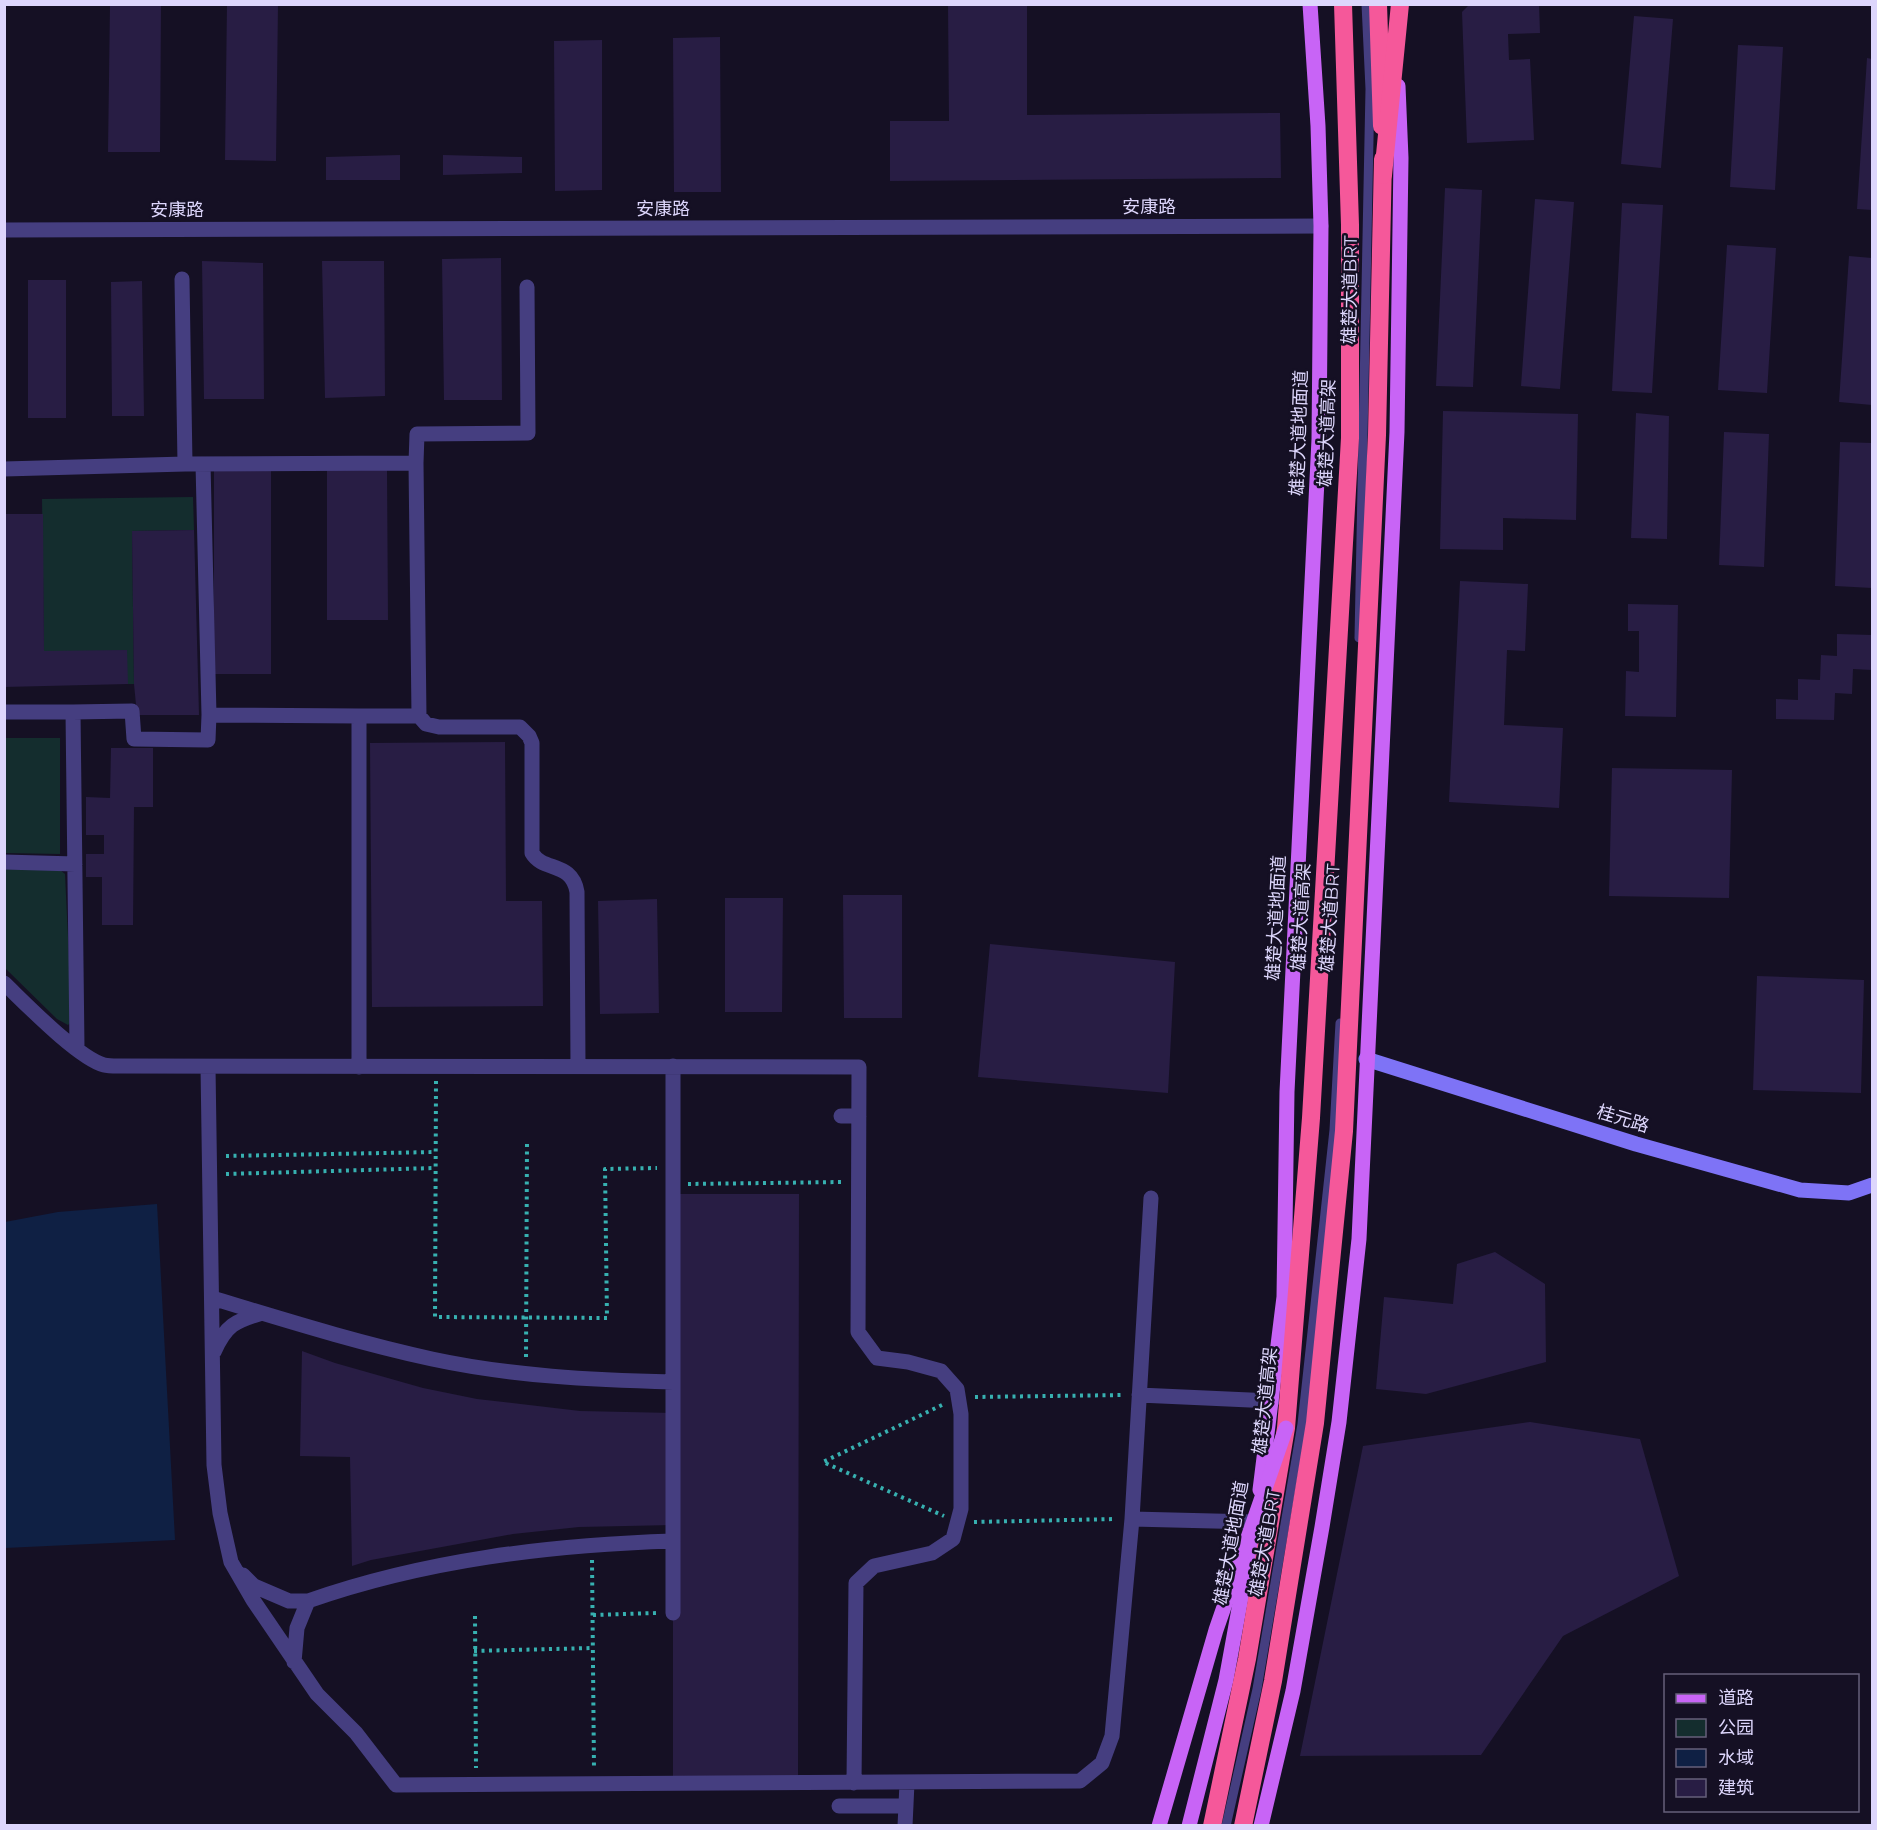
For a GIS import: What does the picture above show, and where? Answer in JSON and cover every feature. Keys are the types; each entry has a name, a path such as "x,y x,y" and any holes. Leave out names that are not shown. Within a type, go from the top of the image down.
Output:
{"highway":[{"name":"雄楚大道高架","path":"1212,1826 1247,1659 1286,1428 1311,1118 1350,438 1350,225 1344,4"},
{"path":"1243,1826 1273,1681 1315,1423 1344,1131 1377,435 1383,175 1378,4"},
{"path":"1383,175 1397,4"}],"main road":[{"name":"雄楚大道地面道","path":"1189,1826 1226,1680 1262,1479 1284,1296 1287,1092 1319,439 1321,226 1318,126 1310,4"},
{"path":"1261,1826 1293,1691 1323,1527 1339,1422 1359,1239 1397,432 1401,158 1397,4"},
{"path":"1159,1826 1216,1630 1286,1428"}],"street":[{"name":"安康路","path":"4,230 1321,226"},
{"path":"182,279 184,464"},
{"path":"527,287 528,433 417,434 419,716 426,724 439,727 520,727 530,736 532,743 532,853 541,862 561,868 566,872 573,879 577,891 578,1066"},
{"path":"4,469 184,464 416,463"},
{"path":"4,712 132,711 134,739 208,740 203,464"},
{"path":"73,712 77,1048"},
{"path":"209,715 419,716"},
{"path":"358,716 358,1067"},
{"path":"4,862 75,864"},
{"path":"4,983 77,1048 103,1065 139,1068 860,1067 858,1332 877,1358 908,1362 941,1371 957,1389 961,1414 961,1509 953,1539 932,1553 874,1566 856,1583 854,1783"},
{"name":"桂元路","path":"1366,1059 1636,1144 1800,1190 1850,1193 1872,1185"},
{"path":"673,1066 673,1613"},
{"path":"208,1067 214,1465 220,1513 231,1562 253,1600 316,1694 356,1733 396,1785 1080,1781 1102,1763 1112,1736 1132,1519 1151,1198"},
{"path":"841,1116 859,1116"},
{"path":"212,1298 325,1332 433,1359 525,1373 593,1380 673,1382"},
{"path":"213,1354 220,1337 238,1320 262,1313"},
{"path":"1139,1395 1272,1401"},
{"path":"1132,1519 1254,1522"},
{"path":"231,1562 254,1586 289,1601 308,1601 352,1586 443,1564 523,1551 673,1541"},
{"path":"294,1662 297,1628 308,1601"},
{"path":"905,1826 907,1783"},
{"path":"840,1806 906,1806"}],"lane":[{"name":"雄楚大道BRT","path":"1226,1826 1257,1689 1302,1424 1334,1130 1354,797 1364,447 1369,113 1366,4"}],"path":[{"path":"436,1067 435,1317 607,1318 605,1169 673,1176 859,1182"},
{"path":"525,1373 527,1142"},
{"path":"210,1156 435,1152"},
{"path":"210,1174 435,1168"},
{"path":"1132,1519 958,1522 823,1462 958,1397 1139,1395"},
{"path":"592,1545 594,1784"},
{"path":"593,1615 673,1613"},
{"path":"475,1616 476,1784"},
{"path":"474,1651 593,1648"}],"green space":[{"path":"193,497 194,530 132,531 134,684 128,684 44,651 42,499"},
{"path":"5,738 60,738 60,854 5,853"},
{"path":"4,869 60,870 65,874 72,1021 68,1025 57,1019 5,968"}],"water":[{"path":"157,1204 175,1540 5,1548 5,1222 58,1212"}],"building":[{"path":"110,4 161,4 160,152 108,152"},
{"path":"227,4 278,4 276,161 225,160"},
{"path":"948,4 1027,4 1027,115 1280,113 1281,178 890,181 890,121 949,121"},
{"path":"1470,4 1539,4 1540,33 1508,34 1509,60 1530,59 1534,140 1467,143 1462,12"},
{"path":"1634,16 1673,19 1661,168 1621,164"},
{"path":"720,37 721,192 674,192 673,38"},
{"path":"602,40 602,190 555,191 554,41"},
{"path":"1738,45 1783,47 1775,190 1730,187"},
{"path":"1867,58 1872,59 1872,210 1857,209"},
{"path":"400,155 400,180 326,180 326,157"},
{"path":"443,155 522,157 522,173 443,175"},
{"path":"1445,188 1482,190 1473,387 1436,386"},
{"path":"1535,199 1574,202 1560,389 1521,386"},
{"path":"1622,203 1663,205 1652,393 1612,391"},
{"path":"1727,245 1776,248 1767,393 1718,390"},
{"path":"1849,256 1872,258 1872,405 1839,402"},
{"path":"501,258 502,400 444,400 442,259"},
{"path":"202,261 263,263 264,399 204,399"},
{"path":"322,261 384,261 385,396 325,398"},
{"path":"28,280 66,280 66,418 28,418"},
{"path":"142,281 144,416 112,416 111,282"},
{"path":"1443,411 1578,414 1576,520 1503,518 1503,550 1440,549"},
{"path":"1636,413 1669,416 1667,539 1631,538"},
{"path":"1724,432 1769,434 1764,567 1719,565"},
{"path":"1840,442 1872,443 1872,588 1835,586"},
{"path":"214,468 271,468 271,674 214,674"},
{"path":"327,470 387,470 388,620 327,620"},
{"path":"4,514 43,514 44,651 127,650 128,684 4,687"},
{"path":"194,530 199,715 137,715 134,684 132,531"},
{"path":"1460,581 1528,584 1525,651 1507,650 1504,725 1563,728 1559,808 1449,802"},
{"path":"1628,604 1678,605 1676,717 1625,716 1626,671 1639,672 1639,631 1628,631"},
{"path":"1837,634 1872,635 1872,670 1853,669 1852,694 1835,693 1834,720 1776,719 1776,699 1798,700 1798,679 1820,680 1821,655 1837,656"},
{"path":"505,742 506,901 542,901 543,1006 372,1007 370,743"},
{"path":"111,748 153,748 153,807 134,807 133,925 102,925 102,877 86,877 86,854 104,854 104,835 86,835 86,797 110,798"},
{"path":"1612,768 1732,770 1729,898 1609,896"},
{"path":"843,895 902,895 902,1018 844,1018"},
{"path":"725,898 783,898 782,1012 725,1012"},
{"path":"657,899 659,1013 600,1014 598,901"},
{"path":"990,944 1175,962 1168,1093 978,1077"},
{"path":"1757,976 1864,980 1861,1093 1753,1090"},
{"path":"673,1194 799,1194 798,1777 673,1778 673,1525 579,1527 513,1534 371,1560 352,1566 350,1457 300,1456 302,1351 335,1363 423,1388 477,1399 580,1411 673,1413"},
{"path":"1495,1252 1545,1284 1546,1362 1426,1394 1376,1389 1384,1297 1453,1304 1457,1264"},
{"path":"1530,1422 1640,1439 1679,1576 1563,1636 1481,1755 1300,1756 1363,1446"}]}
